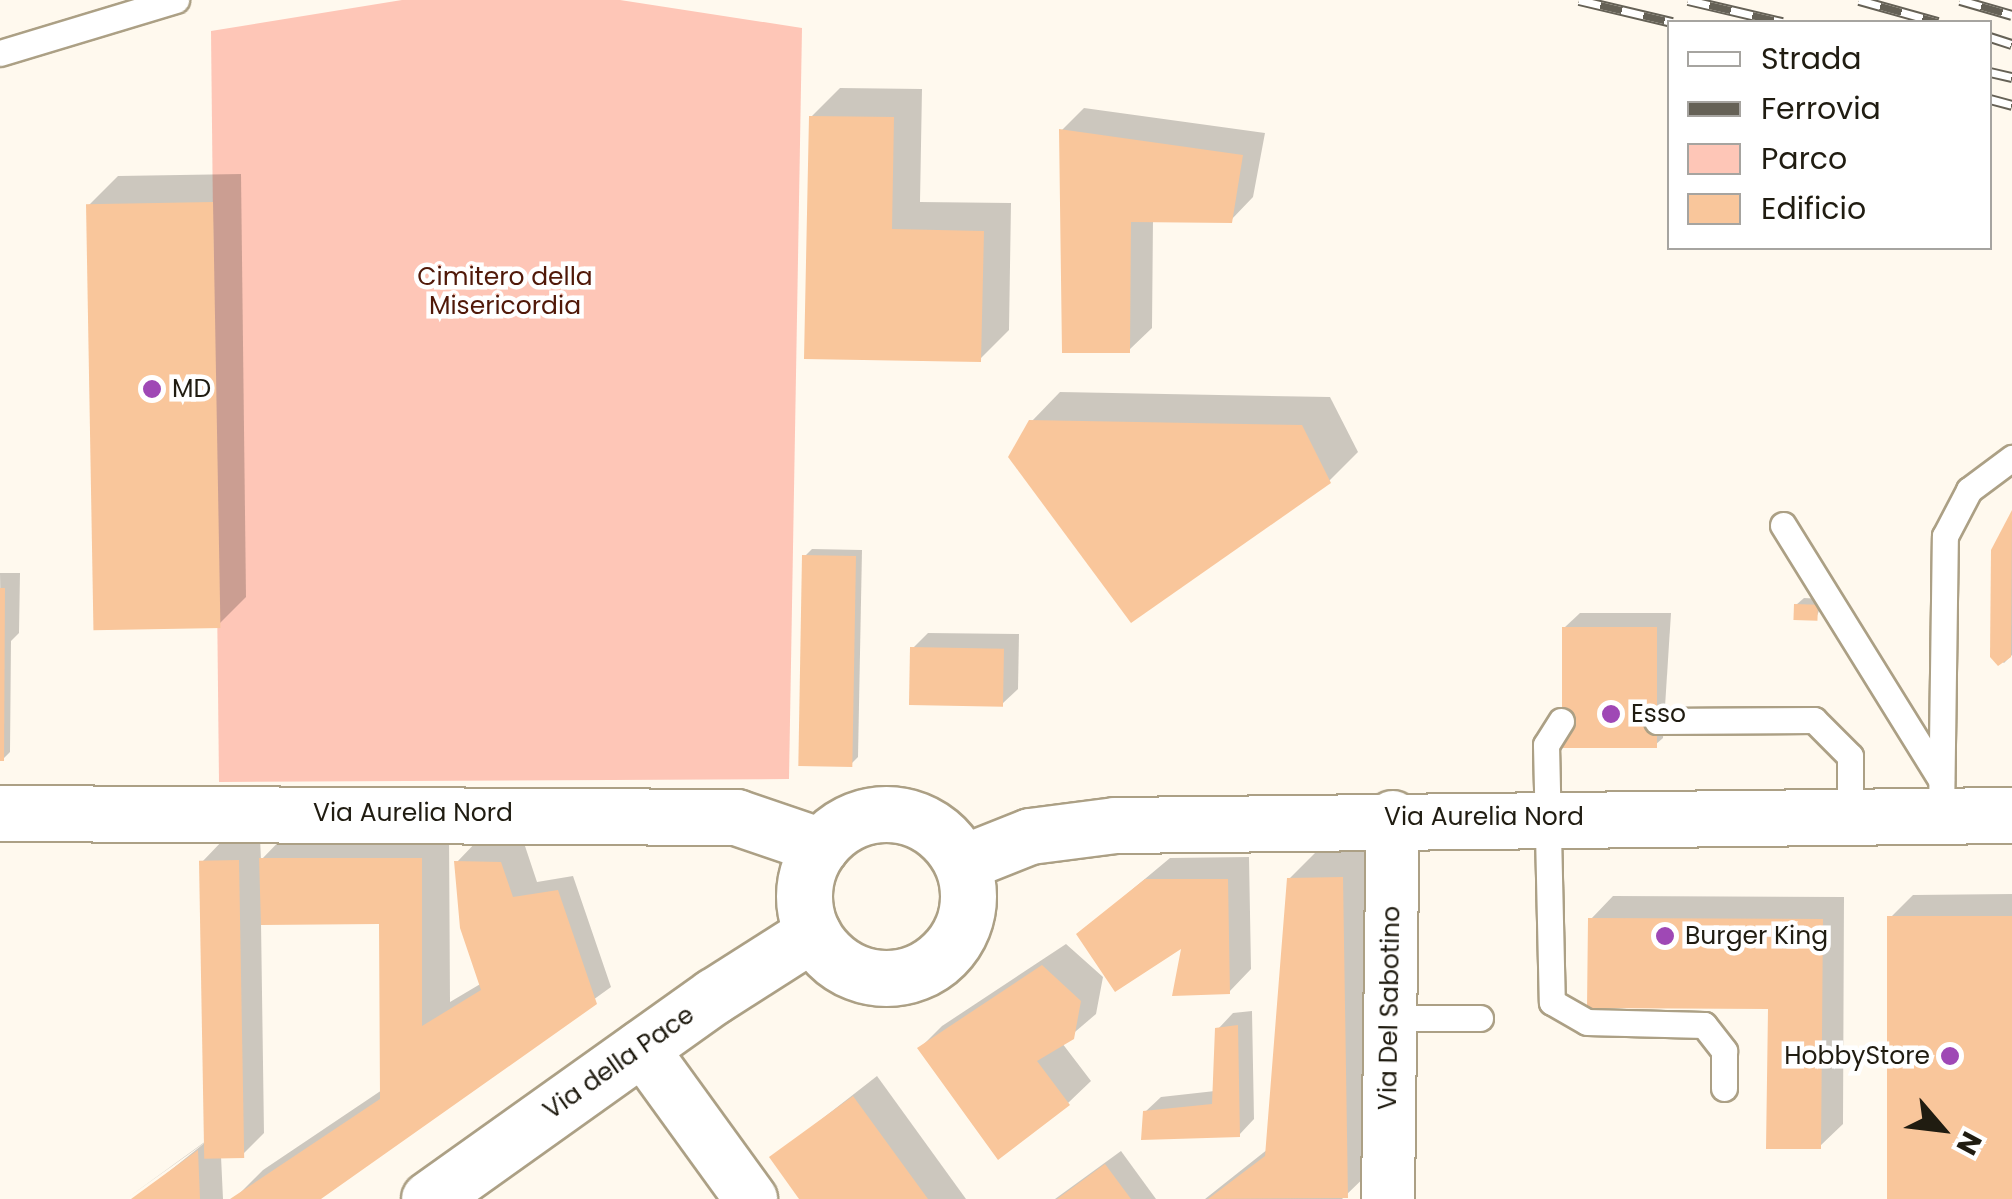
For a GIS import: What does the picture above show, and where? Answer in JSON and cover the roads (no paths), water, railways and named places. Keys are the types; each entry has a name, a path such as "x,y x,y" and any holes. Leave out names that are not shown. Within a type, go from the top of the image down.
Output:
{"main road":[{"name":"Via Aurelia Nord","path":"962,862 1030,836 1115,825 1393,818 1850,816 1941,798 2012,815"},
{"name":"Via Aurelia Nord","path":"0,813 736,817 821,846"},
{"path":"908,816 950,842 962,862 968,912 942,956 922,970 872,977 848,969 813,934 804,888 821,846 860,817 908,816"},
{"name":"Via della Pace","path":"428,1199 640,1047 813,934"}],"street":[{"name":"Via Del Sabotino","path":"1388,1199 1393,818"},
{"path":"640,1047 751,1199"}],"lane":[{"path":"0,53 170,2"},
{"path":"1941,798 1946,536 1969,490 2012,458"},
{"path":"1783,525 1941,798"},
{"path":"1656,721 1814,720 1850,756 1850,816"},
{"path":"1561,722 1546,745 1552,1002 1587,1022 1704,1026 1724,1051 1724,1088"},
{"path":"1390,1018 1480,1018"}],"railway":[{"path":"1579,0 1667,21"},
{"path":"1688,0 1773,20"},
{"path":"1859,0 1931,20"},
{"path":"1960,0 2012,15"},
{"path":"1992,38 2012,44"},
{"path":"1992,72 2012,77"},
{"path":"1992,100 2012,105"}],"place":[{"name":"MD","path":"152,389"},
{"name":"Esso","path":"1611,714"},
{"name":"Burger King","path":"1665,936"},
{"name":"HobbyStore","path":"1950,1056"}],"park label":[{"name":"Cimitero della Misericordia","path":"505,292"}]}
